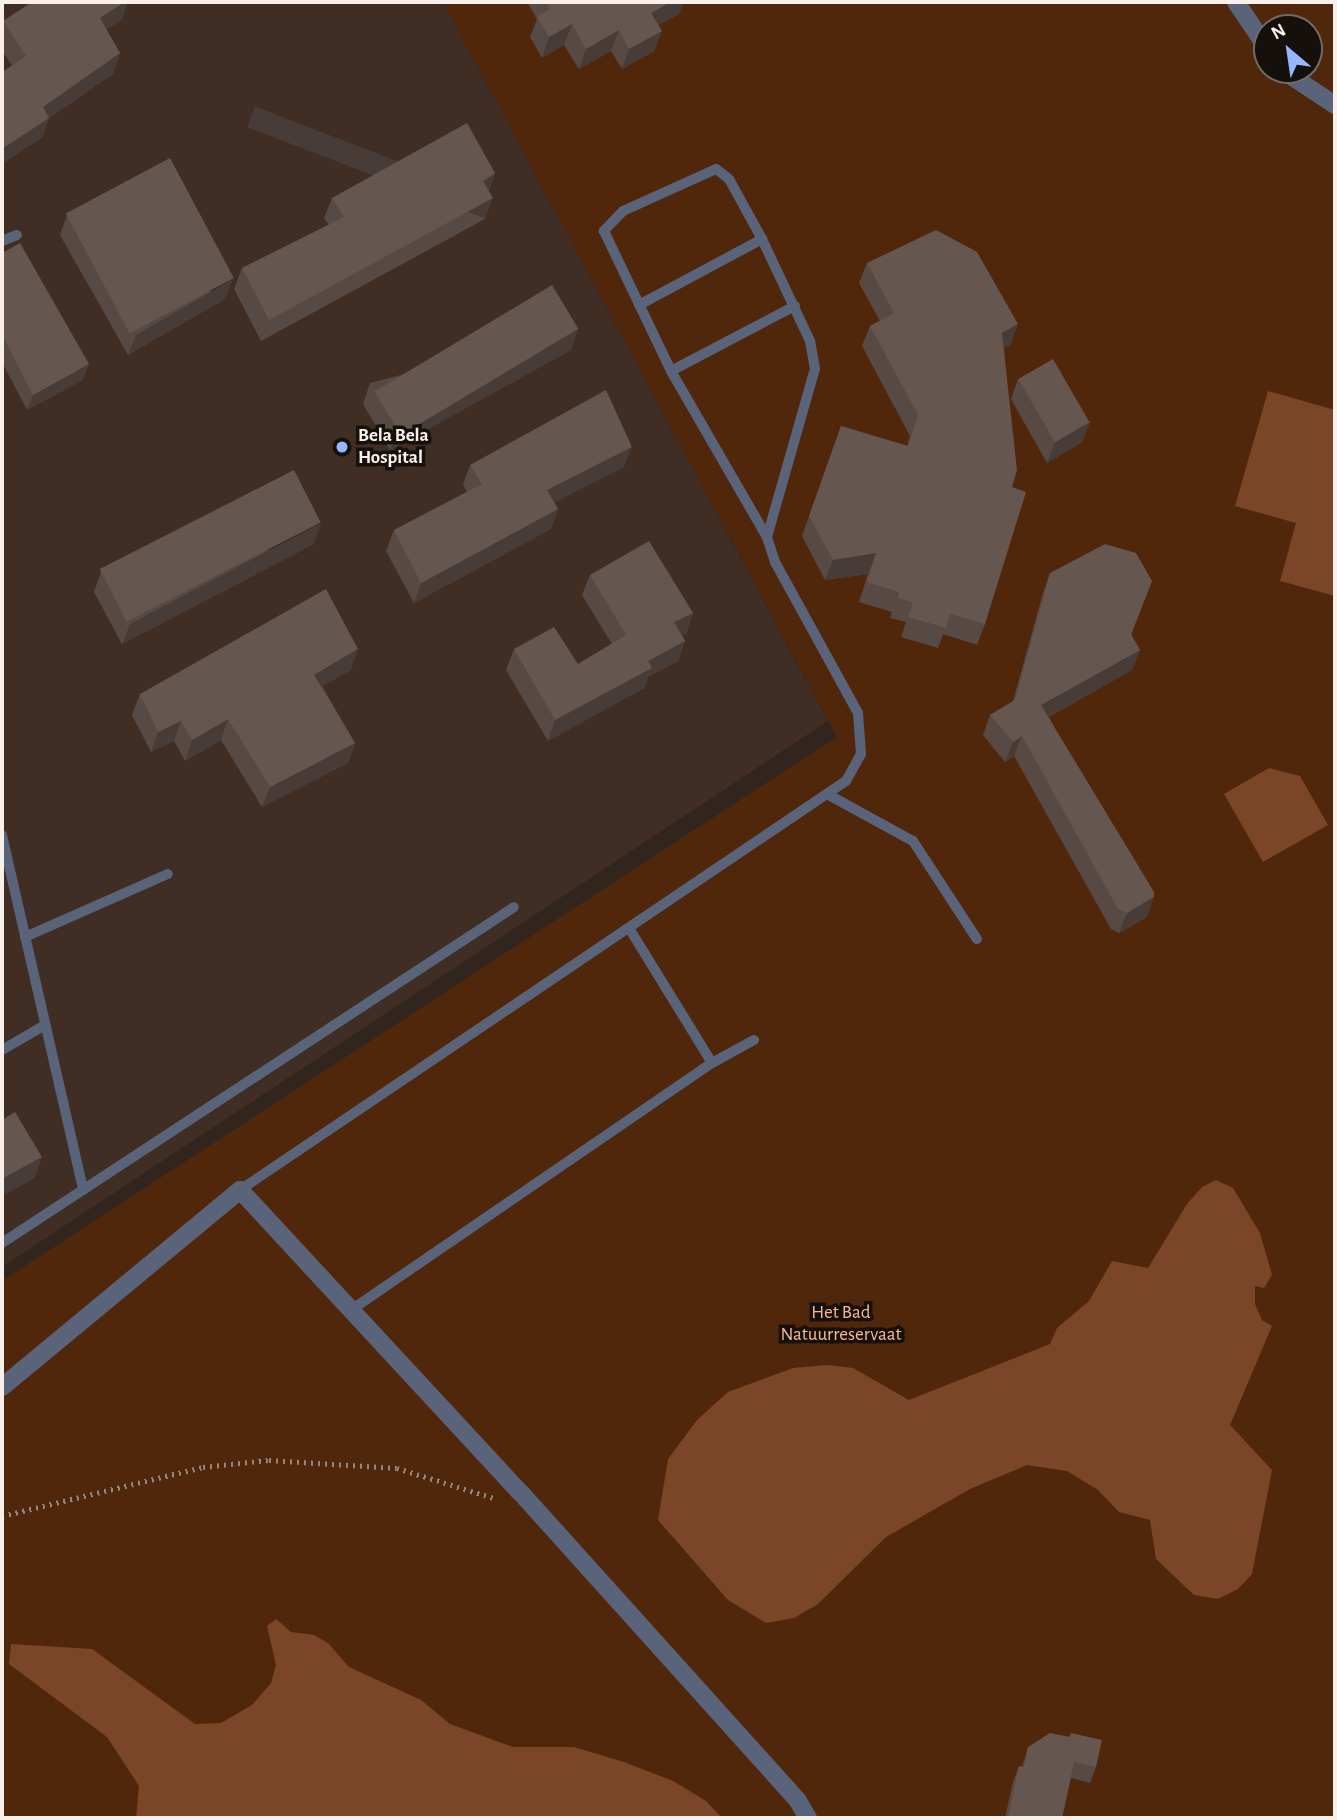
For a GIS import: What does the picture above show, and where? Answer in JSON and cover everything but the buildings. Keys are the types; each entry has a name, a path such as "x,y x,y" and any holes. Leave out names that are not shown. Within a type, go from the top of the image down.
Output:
{"street":[{"path":"1236,2 1253,27"},
{"path":"1303,84 1335,105"},
{"path":"2,1387 240,1190 521,1493 808,1818"}],"lane":[{"path":"240,1190 846,781 861,754 858,713 775,562 767,537 671,371 604,231 623,211 716,169 729,179 762,239 810,341 815,369 767,537"},
{"path":"2,241 17,234"},
{"path":"639,305 762,239"},
{"path":"671,371 795,306"},
{"path":"827,794 913,841 977,939"},
{"path":"2,835 83,1189"},
{"path":"25,937 168,874"},
{"path":"2,1243 514,907"},
{"path":"629,928 712,1063"},
{"path":"2,1050 45,1025"},
{"path":"351,1310 712,1063 754,1040"}],"path":[{"path":"2,1516 203,1467 269,1460 397,1468 504,1501 521,1493"}],"shaded area":[{"name":"Bela Bela Hospital","path":"2,2 443,2 828,721 2,1267"},
{"path":"1268,391 1335,410 1335,596 1280,581 1296,523 1235,506"},
{"path":"1269,768 1300,776 1328,825 1263,862 1224,794"},
{"path":"1216,1180 1233,1188 1260,1233 1272,1275 1264,1288 1255,1286 1255,1304 1262,1320 1272,1326 1230,1425 1272,1470 1252,1574 1238,1589 1218,1599 1194,1595 1156,1559 1150,1520 1119,1512 1098,1490 1067,1471 1027,1465 970,1489 886,1537 818,1604 794,1618 766,1623 728,1600 658,1520 668,1459 697,1420 728,1392 793,1368 828,1365 853,1368 909,1400 1050,1344 1057,1328 1089,1301 1112,1261 1148,1268 1187,1204 1202,1187"},
{"path":"276,1619 291,1632 314,1635 328,1643 349,1667 421,1700 450,1724 513,1747 574,1747 624,1762 673,1781 706,1801 722,1818 136,1818 139,1786 107,1737 9,1664 11,1644 92,1649 195,1724 221,1723 252,1705 271,1683 276,1665 267,1626"}],"green space":[{"name":"Het Bad Natuurreservaat","path":"443,2 1335,2 1335,1818 2,1818 2,1281 837,737"}],"place":[{"name":"Bela Bela Hospital","path":"342,447"}]}
